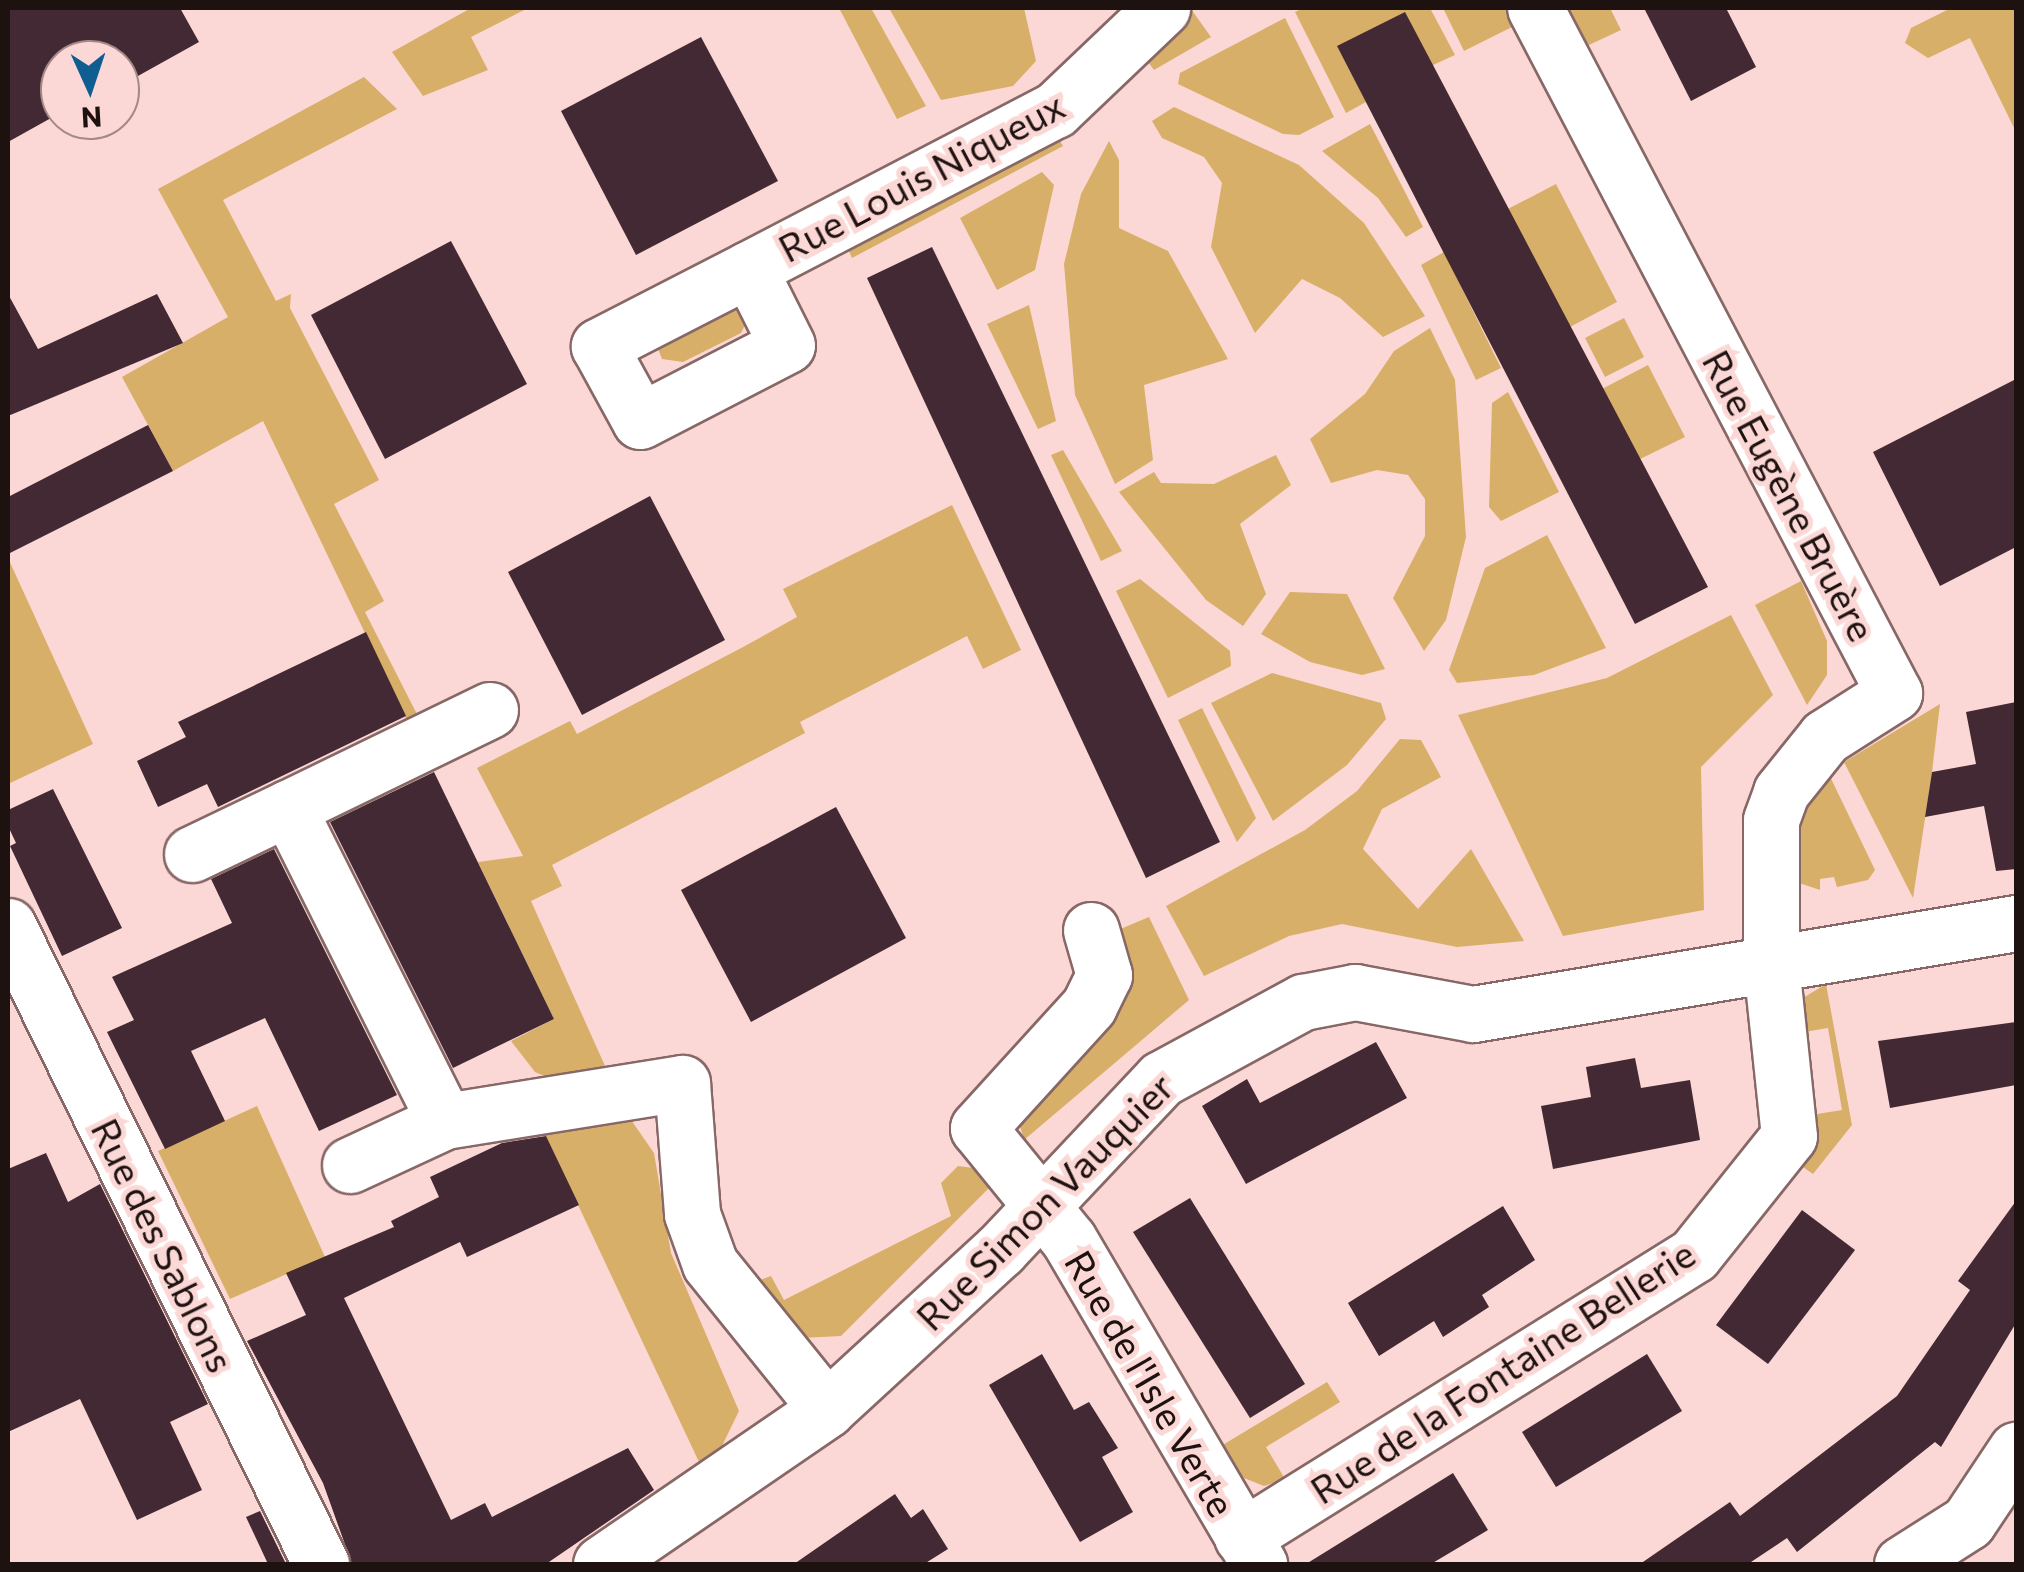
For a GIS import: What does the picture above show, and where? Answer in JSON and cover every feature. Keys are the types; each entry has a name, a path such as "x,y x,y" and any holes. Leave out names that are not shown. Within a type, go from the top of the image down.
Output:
{"street":[{"name":"Rue Eugène Bruère","path":"1535,8 1894,693 1825,737 1782,792 1766,843 1771,965"},
{"name":"Rue Louis Niqueux","path":"749,269 1055,110 1097,74 1135,16"},
{"path":"192,854 490,710"},
{"path":"288,808 445,1120"},
{"name":"Rue Simon Vauquier","path":"602,1564 827,1410 1161,1079 1303,1002 1355,992 1474,1014 2016,922"},
{"name":"Rue des Sablons","path":"8,926 321,1564"},
{"path":"1038,1205 978,1128 1089,1006 1104,975 1091,930"},
{"name":"Rue de la Fontaine Bellerie","path":"1250,1551 1694,1255 1789,1136 1771,965"},
{"path":"350,1165 445,1120 682,1083 692,1214 710,1264 827,1410"},
{"name":"Rue de l'Isle Verte","path":"1038,1205 1069,1240 1250,1551"},
{"path":"1902,1564 1968,1522 2016,1450"}],"shaded area":[{"path":"471,8 528,8 471,37 488,70 423,96 392,52"},
{"path":"839,8 871,8 926,106 897,119"},
{"path":"889,8 1024,8 1036,61 1013,86 941,100"},
{"path":"1304,8 1430,8 1455,55 1433,65 1338,47 1366,102 1346,113 1295,12"},
{"path":"1443,8 1518,8 1524,21 1464,51"},
{"path":"1553,8 1610,8 1621,30 1574,52"},
{"path":"1951,8 2016,8 2016,132 1970,38 1928,58 1905,43 1911,28"},
{"path":"1191,9 1211,37 1154,70 1145,58"},
{"path":"1285,18 1334,117 1299,135 1283,134 1178,84 1180,73"},
{"path":"364,77 397,109 223,200 276,301 291,294 290,308 379,480 334,504 384,601 365,612 424,728 413,733 263,421 173,471 122,377 228,317 158,189"},
{"path":"1174,107 1299,165 1364,223 1425,316 1383,337 1340,298 1302,279 1255,333 1211,247 1222,183 1204,157 1162,138 1152,121"},
{"path":"1370,124 1423,227 1406,237 1378,198 1322,151"},
{"path":"1055,133 1063,146 852,258 845,242"},
{"path":"1109,141 1119,160 1119,228 1168,251 1228,359 1144,385 1153,460 1115,484 1075,395 1064,264 1081,194"},
{"path":"1042,172 1054,185 1035,270 997,290 960,218"},
{"path":"1556,184 1617,302 1568,328 1506,210"},
{"path":"1444,252 1501,368 1476,380 1421,265"},
{"path":"735,300 749,317 741,333 683,362 662,359 657,346"},
{"path":"1029,305 1056,421 1038,429 987,324"},
{"path":"1624,318 1644,357 1605,377 1585,338"},
{"path":"1430,328 1455,380 1466,537 1446,620 1424,651 1393,598 1425,536 1425,499 1408,475 1377,470 1331,483 1310,439 1365,394 1394,351"},
{"path":"1648,365 1685,437 1636,461 1600,390"},
{"path":"1508,392 1559,492 1501,521 1489,507 1492,403"},
{"path":"1063,450 1122,551 1101,561 1051,455"},
{"path":"1276,455 1291,485 1240,524 1266,594 1243,626 1206,600 1119,492 1154,472 1161,483 1214,484"},
{"path":"952,505 1021,650 983,669 967,636 800,722 805,733 552,865 562,886 531,901 610,1077 554,1080 535,1072 511,1041 554,1019 478,862 523,856 477,768 570,721 577,734 745,646 797,617 783,589"},
{"path":"1547,535 1606,648 1534,675 1457,683 1449,670 1485,568"},
{"path":"8,558 93,744 8,784"},
{"path":"1140,579 1230,651 1231,666 1168,698 1116,591"},
{"path":"1801,581 1827,641 1827,675 1807,705 1755,605"},
{"path":"1290,592 1347,594 1385,669 1362,675 1310,662 1261,634"},
{"path":"1731,615 1773,695 1701,767 1704,910 1563,936 1458,715 1607,678"},
{"path":"1272,673 1381,703 1386,719 1347,765 1273,821 1211,703"},
{"path":"1940,704 1932,772 1913,898 1844,762"},
{"path":"1202,708 1256,818 1237,842 1178,720"},
{"path":"1400,739 1421,740 1441,777 1382,809 1363,849 1418,909 1471,849 1524,941 1457,947 1342,924 1289,936 1204,976 1166,906 1305,830 1357,791"},
{"path":"1824,764 1875,870 1868,880 1837,887 1834,877 1820,879 1820,890 1796,882 1793,872 1800,799"},
{"path":"1149,917 1189,1000 1024,1140 1017,1116 1120,1008 1127,982 1118,930"},
{"path":"1826,984 1852,1125 1813,1174 1793,1160 1805,1116 1842,1110 1828,1028 1792,1034 1798,1001"},
{"path":"257,1106 325,1257 230,1299 158,1151"},
{"path":"629,1117 654,1153 671,1253 739,1411 721,1448 699,1462 540,1124"},
{"path":"958,1166 974,1168 989,1188 841,1336 802,1338 754,1282 771,1276 784,1300 951,1216 941,1183"},
{"path":"1327,1382 1340,1402 1266,1447 1285,1479 1264,1486 1244,1478 1221,1446"}],"building":[{"path":"8,8 180,8 199,42 140,75 140,40 40,40 40,124 8,142"},
{"path":"1644,8 1726,8 1756,67 1691,101"},
{"path":"1405,12 1708,587 1635,624 1337,46"},
{"path":"701,37 778,181 636,255 561,111"},
{"path":"451,241 527,384 385,459 311,315"},
{"path":"932,247 1220,842 1146,878 867,278"},
{"path":"8,294 38,349 157,294 183,343 8,416"},
{"path":"2016,379 2016,547 1940,586 1873,452"},
{"path":"148,425 173,471 8,554 8,497"},
{"path":"650,496 725,640 582,715 508,572"},
{"path":"366,632 406,716 218,807 207,784 158,807 137,761 186,737 178,722"},
{"path":"2016,702 2016,869 1996,871 1984,806 1925,817 1932,772 1976,764 1966,712"},
{"path":"434,772 554,1019 453,1068 330,822"},
{"path":"53,789 122,928 62,956 10,846 16,843 8,826 8,810"},
{"path":"836,807 906,938 751,1022 681,890"},
{"path":"274,849 397,1095 319,1131 265,1018 191,1051 225,1121 165,1149 107,1032 134,1020 112,977 232,923 211,879"},
{"path":"2016,1022 2016,1085 1890,1108 1878,1041"},
{"path":"1376,1042 1407,1098 1246,1184 1202,1106 1247,1079 1260,1103"},
{"path":"1635,1058 1641,1088 1690,1080 1700,1140 1553,1169 1541,1106 1591,1097 1586,1067"},
{"path":"546,1136 579,1205 467,1257 460,1242 344,1298 451,1520 485,1503 492,1517 628,1448 654,1490 546,1564 352,1564 323,1483 247,1341 306,1315 286,1273 394,1227 391,1221 439,1197 430,1177 502,1143"},
{"path":"46,1153 68,1202 100,1184 208,1404 170,1422 202,1490 137,1520 80,1399 8,1432 8,1169"},
{"path":"1190,1198 1305,1384 1250,1418 1133,1232"},
{"path":"2016,1201 2016,1323 1941,1447 1935,1442 1797,1552 1787,1538 1748,1564 1640,1564 1730,1502 1740,1516 1897,1396 1970,1290 1958,1281"},
{"path":"1503,1206 1535,1260 1482,1295 1489,1307 1443,1337 1434,1321 1379,1356 1348,1303"},
{"path":"1802,1210 1855,1250 1768,1364 1716,1325"},
{"path":"1042,1354 1074,1410 1089,1402 1118,1448 1102,1457 1133,1512 1080,1542 989,1385"},
{"path":"1647,1354 1682,1411 1556,1487 1522,1432"},
{"path":"1453,1473 1488,1530 1431,1564 1306,1564"},
{"path":"895,1494 911,1518 923,1509 948,1549 924,1564 794,1564"},
{"path":"260,1511 286,1564 268,1564 246,1517"}]}
